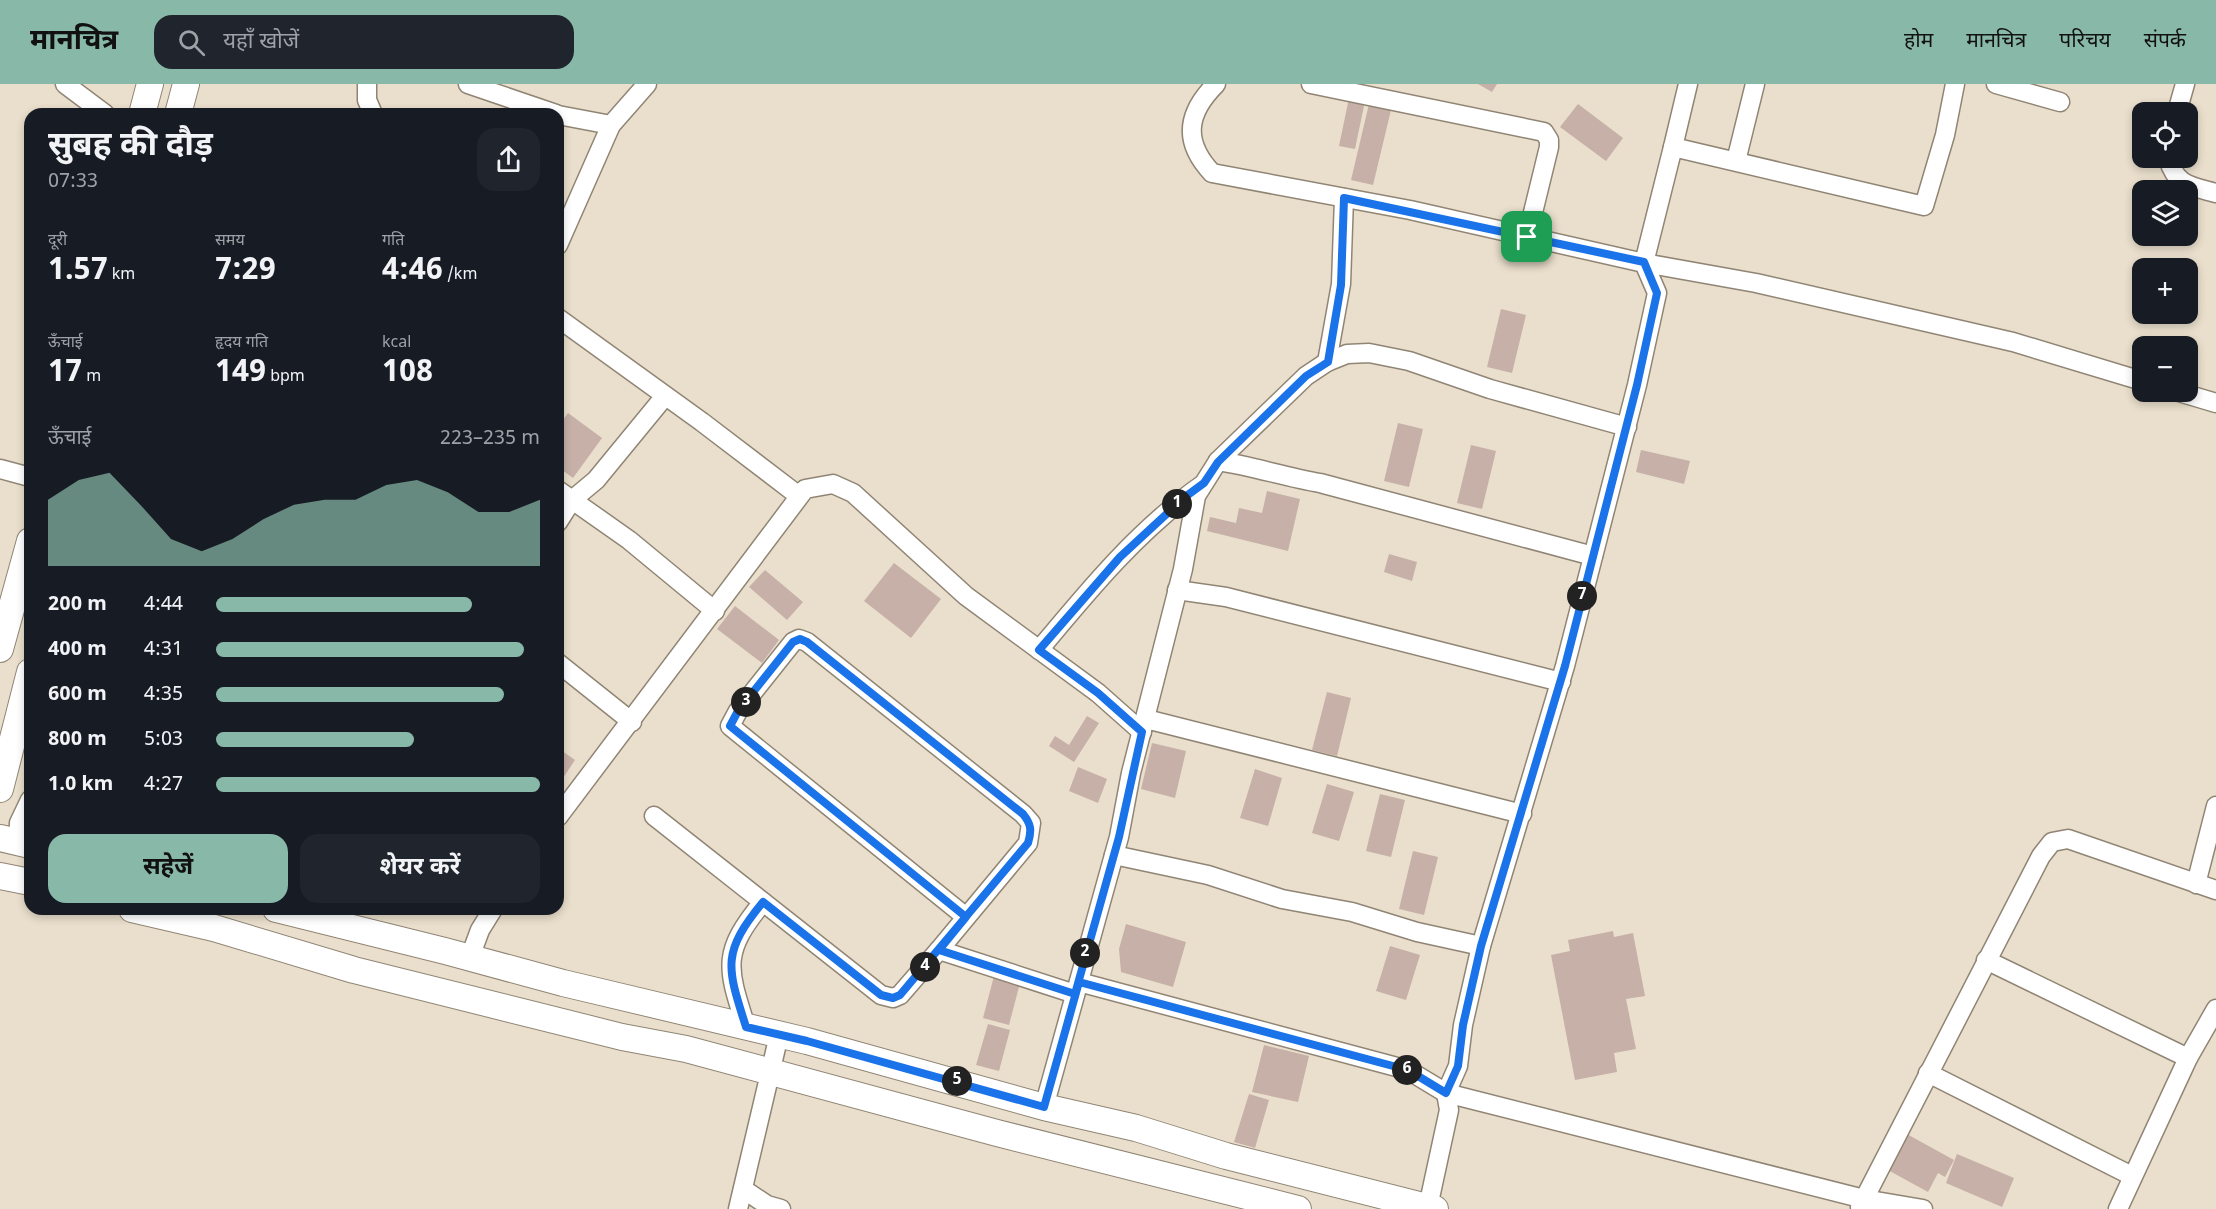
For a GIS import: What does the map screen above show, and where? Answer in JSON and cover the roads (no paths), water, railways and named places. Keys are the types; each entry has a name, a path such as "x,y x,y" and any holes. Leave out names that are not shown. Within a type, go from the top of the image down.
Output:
{"street":[{"path":"65,84 97,108"},
{"path":"144,108 150,84"},
{"path":"180,108 186,84"},
{"path":"366,84 367,100 370,108"},
{"path":"468,84 539,108"},
{"path":"564,231 611,125 647,84"},
{"path":"1216,84 1201,99 1193,116 1191,130 1196,150 1212,173 1756,283 2013,342 2132,378"},
{"path":"1311,84 1361,89 1544,132 1549,140 1549,147 1527,237"},
{"path":"300,915 470,957 563,984 779,1035 1044,1107 1136,1128 1227,1156 1431,1208 1449,1110 1446,1093 1458,1066 1463,1025 1481,946 1561,682 1626,427 1657,293 1644,262 1688,84"},
{"path":"1736,160 1755,84"},
{"path":"1673,147 1924,206 1945,135 1955,84"},
{"path":"1996,84 2060,102"},
{"path":"2180,102 2185,84"},
{"path":"564,115 611,125"},
{"path":"2171,168 2183,183 2216,193"},
{"path":"1328,362 1341,285 1344,198"},
{"path":"564,322 799,496"},
{"path":"1044,1107 1114,855 1177,590 1196,496 1218,462 1306,376 1328,362 1347,354 1369,353 1409,361 1490,389 1626,427"},
{"path":"665,396 596,480 565,495 629,540 715,611"},
{"path":"2198,398 2216,404"},
{"path":"1218,462 1249,466 1276,475 1320,483 1593,556"},
{"path":"0,469 24,475"},
{"path":"1039,650 1120,557 1185,497 1204,483"},
{"path":"564,809 632,722 799,496 805,489 832,484 852,493 966,596 1144,725 1522,814"},
{"path":"1,641 24,562"},
{"path":"1177,590 1226,597 1561,682"},
{"path":"654,816 861,980 887,997 900,995 939,950 1028,843 1031,823 1023,814 807,642 800,639 793,642 738,711 730,726 966,917"},
{"path":"564,668 632,722"},
{"path":"0,789 24,695"},
{"path":"2196,884 2216,806"},
{"path":"16,841 19,823 24,813"},
{"path":"1861,1204 1986,960 2041,856 2052,842 2068,839 2216,890"},
{"path":"1114,855 1208,874 1282,899 1352,912 1417,932 1481,946"},
{"path":"0,876 24,881"},
{"path":"746,1027 731,968 734,943 741,929 763,902"},
{"path":"158,915 214,928 354,970 622,1037 686,1049 1298,1209"},
{"path":"470,957 480,930 489,915"},
{"path":"939,950 1077,988 1408,1070 1446,1093 1861,1204 1923,1209"},
{"path":"1986,960 2188,1058"},
{"path":"2118,1209 2188,1058 2216,1009"},
{"path":"738,1209 779,1035"},
{"path":"1928,1073 2132,1176"},
{"path":"742,1189 767,1205 781,1209"}]}
